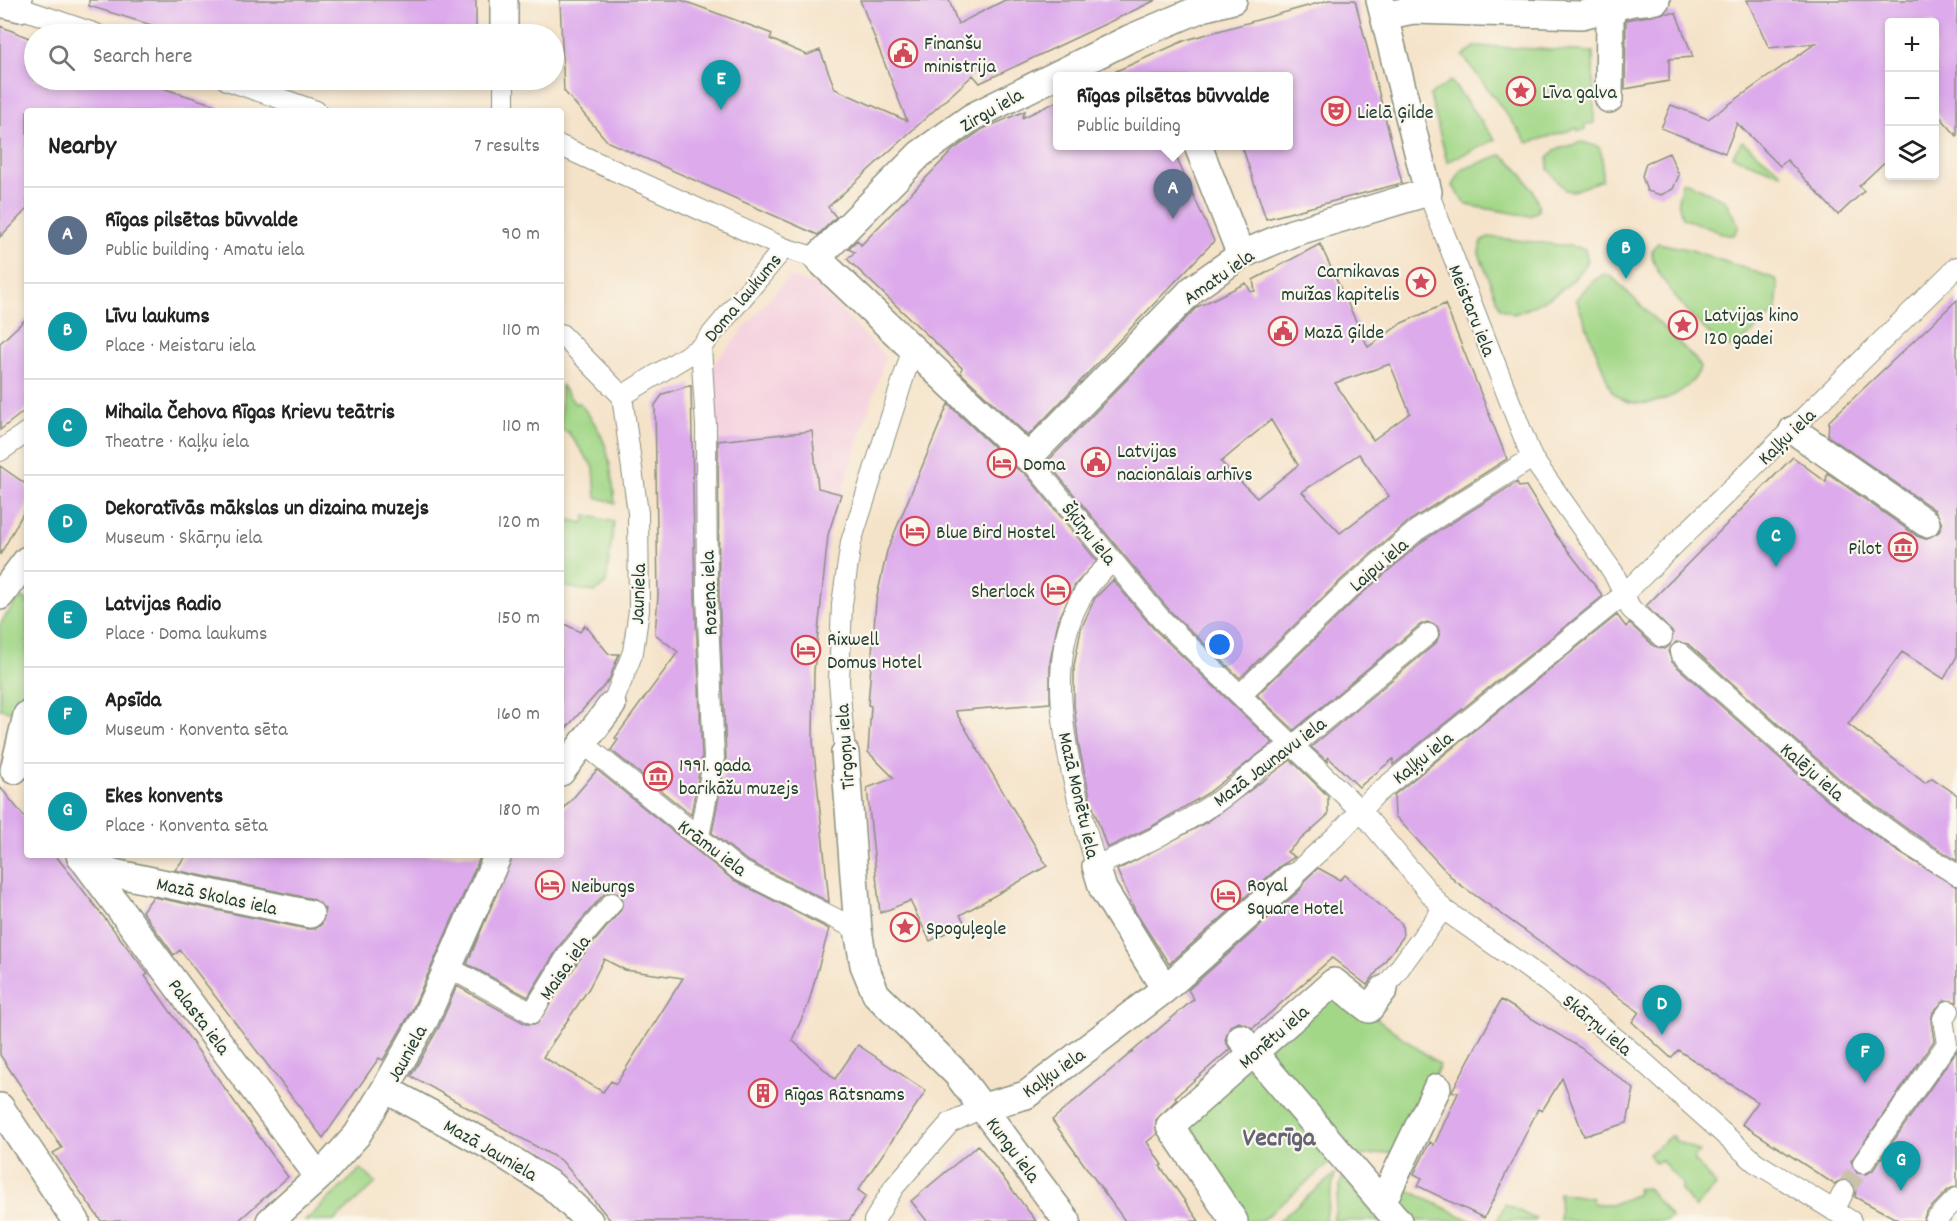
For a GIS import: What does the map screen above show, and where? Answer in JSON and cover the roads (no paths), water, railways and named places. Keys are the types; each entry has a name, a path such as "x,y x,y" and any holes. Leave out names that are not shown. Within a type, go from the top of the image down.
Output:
{"street":[{"path":"504,0 504,24"},
{"name":"Zirgu iela","path":"1059,72 1202,8 1233,0"},
{"path":"1382,8 1582,15 1613,3 1656,0"},
{"path":"1609,99 1610,20 1613,3"},
{"path":"14,4 69,24"},
{"name":"Meistaru iela","path":"1382,8 1428,192 1532,458 1613,572 1623,595"},
{"name":"Zirgu iela","path":"817,258 920,154 972,117 1053,75"},
{"path":"256,90 307,108"},
{"path":"504,90 504,108"},
{"name":"Doma laukums","path":"564,147 784,248 817,258"},
{"path":"1200,150 1241,255"},
{"name":"Amatu iela","path":"1028,458 1193,289 1241,255 1292,233 1428,192"},
{"name":"Doma laukums","path":"622,396 701,347 784,248"},
{"name":"Šķūņu iela","path":"817,258 912,351 1028,458 1161,619 1361,811"},
{"name":"Kaļķu iela","path":"874,1221 894,1187 950,1123 983,1107 1026,1095 1165,989 1290,878 1374,796 1623,595 1957,267"},
{"path":"564,337 622,396"},
{"name":"Rozena iela","path":"699,837 714,758 707,595 706,426 701,347"},
{"name":"Tirgoņu iela","path":"912,351 851,542 842,604 839,681 858,930 864,965 876,994 957,1074 983,1107"},
{"name":"Jauniela","path":"564,768 612,705 633,652 639,610 638,513 622,396"},
{"path":"1793,430 1926,523"},
{"path":"0,451 24,434"},
{"name":"Laipu iela","path":"1241,694 1350,588 1417,530 1532,458"},
{"name":"Mazā Monētu iela","path":"1113,562 1099,573 1077,607 1067,633 1062,664 1062,699 1067,752 1103,889 1165,989"},
{"path":"0,596 24,564"},
{"path":"1623,595 1631,609 1662,637"},
{"name":"Mazā Jaunavu iela","path":"1096,866 1120,856 1215,802 1279,752 1293,746 1428,634"},
{"name":"Kalēju iela","path":"1680,653 1836,792 1903,841 1957,875"},
{"path":"14,771 24,728"},
{"name":"Krāmu iela","path":"583,743 739,870 858,930"},
{"name":"Skārņu iela","path":"1361,811 1443,909 1546,981 1638,1057 1755,1162 1842,1216"},
{"name":"Jauniela","path":"270,1221 319,1177 357,1135 425,1019 497,858"},
{"name":"Mazā Skolas iela","path":"85,862 310,914"},
{"name":"Palasta iela","path":"85,862 319,1177"},
{"name":"Maisa iela","path":"448,968 531,1013 569,953 612,903"},
{"name":"Monētu iela","path":"1234,1221 1170,1126 1247,1046 1334,982 1369,1009 1443,909"},
{"path":"1863,1164 1947,1044 1943,1019 1948,1011"},
{"path":"1247,1046 1390,1212 1437,1088"},
{"name":"Mazā Jauniela","path":"385,1089 490,1146 551,1185 589,1221"},
{"path":"0,1107 76,1221"},
{"name":"Kungu iela","path":"983,1107 1067,1221"},
{"path":"1842,1216 1844,1191"},
{"path":"1935,1221 1957,1198"}],"tunnel":[{"path":"1844,1191 1863,1163"}],"place":[{"name":"Finanšu ministrija","path":"903,53"},
{"name":"Līva galva","path":"1521,91"},
{"name":"Latvijas Radio","path":"721,110"},
{"name":"Lielā Ģilde","path":"1336,111"},
{"name":"Rīgas pilsētas būvvalde","path":"1173,219"},
{"name":"Līvu laukums","path":"1626,279"},
{"name":"Carnikavas muižas kapitelis","path":"1421,282"},
{"name":"Latvijas kino 120 gadei","path":"1683,325"},
{"name":"Mazā Ģilde","path":"1283,331"},
{"name":"Latvijas nacionālais arhīvs","path":"1096,462"},
{"name":"Doma","path":"1002,463"},
{"name":"Blue Bird Hostel","path":"915,531"},
{"name":"Pilot","path":"1903,547"},
{"name":"Mihaila Čehova Rīgas Krievu teātris","path":"1776,567"},
{"name":"Sherlock","path":"1056,590"},
{"name":"Rixwell Domus Hotel","path":"806,650"},
{"name":"1991. gada barikāžu muzejs","path":"658,776"},
{"name":"Neiburgs","path":"550,885"},
{"name":"Royal Square Hotel","path":"1226,895"},
{"name":"Spoguļegle","path":"905,927"},
{"name":"Dekoratīvās mākslas un dizaina muzejs","path":"1662,1035"},
{"name":"Apsīda","path":"1865,1083"},
{"name":"Rīgas Rātsnams","path":"763,1093"},
{"name":"Ekes konvents","path":"1901,1191"}],"district":[{"name":"Vecrīga","path":"1279,1136"}]}
